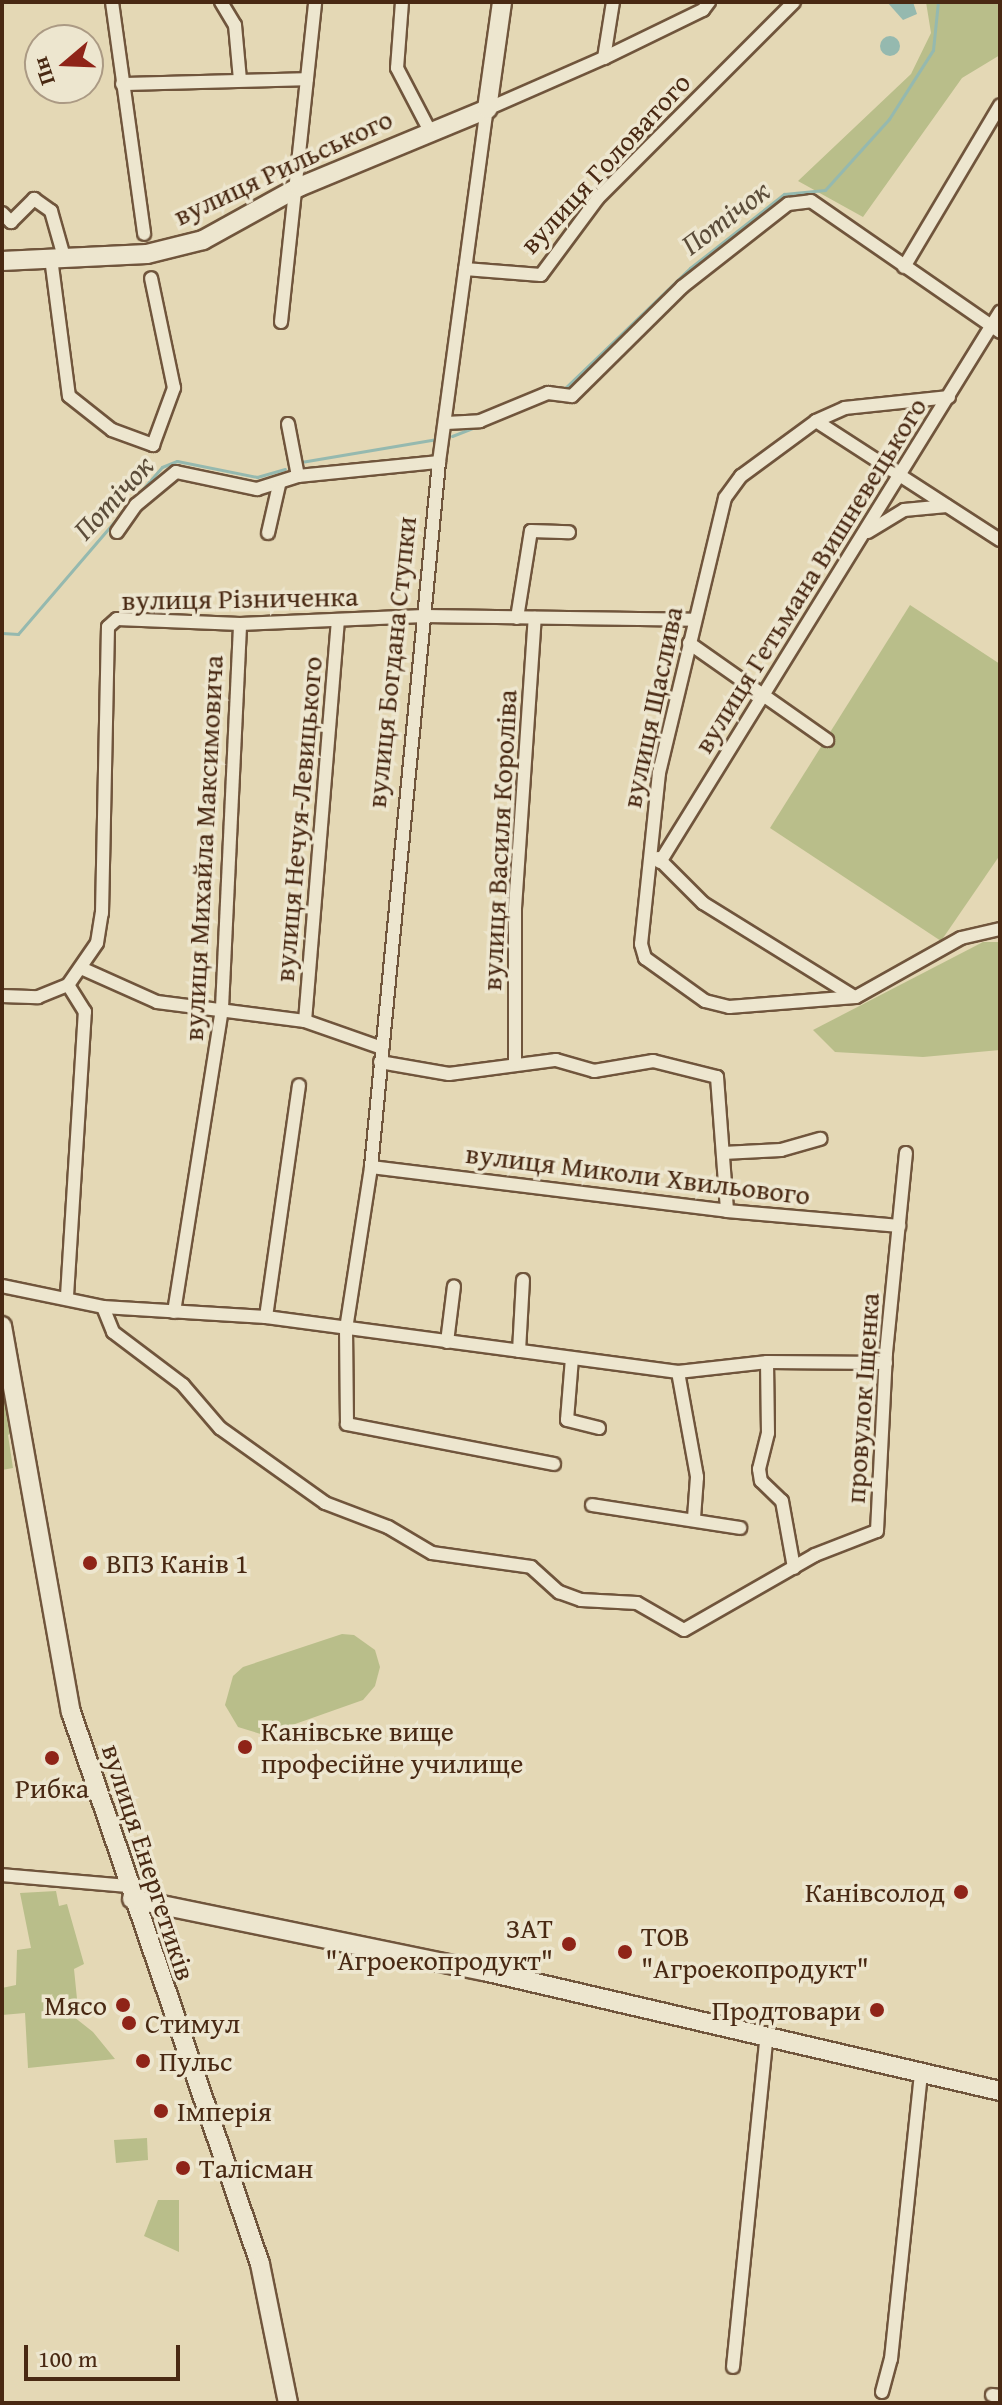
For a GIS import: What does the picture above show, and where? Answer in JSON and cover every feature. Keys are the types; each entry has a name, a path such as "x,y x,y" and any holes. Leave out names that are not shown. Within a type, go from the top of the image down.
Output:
{"street":[{"path":"112,2 144,234"},
{"path":"221,2 235,25 240,80"},
{"path":"281,322 299,187 315,2"},
{"path":"402,2 397,68 430,131"},
{"name":"вулиця Богдана Ступки","path":"502,2 439,462 371,1167 346,1329 347,1424 554,1464"},
{"path":"604,58 613,2"},
{"path":"487,109 604,58 703,10 709,2"},
{"name":"вулиця Головатого","path":"465,269 541,275 598,198 794,2"},
{"path":"122,84 307,79"},
{"path":"904,267 1000,105"},
{"name":"вулиця Рильського","path":"2,261 147,254 203,240 299,187 487,109"},
{"path":"2,213 11,222 34,199 51,211 69,396 112,430 153,445 174,388 151,278"},
{"path":"446,423 480,421 548,393 572,396 682,287 788,204 811,201 996,329"},
{"name":"вулиця Гетьмана Вишневецького","path":"660,862 901,479 949,397 996,329 1000,312"},
{"name":"вулиця Щаслива","path":"856,997 729,1007 705,1001 645,958 641,944 649,843 659,773 725,498 741,476 816,421 845,408 885,401 949,397"},
{"path":"816,421 901,479 996,537 1000,523"},
{"path":"288,424 298,476"},
{"path":"117,532 136,505 176,472 257,489 279,485 298,476 439,462"},
{"path":"268,533 279,485"},
{"path":"865,534 904,510 948,506"},
{"path":"517,618 531,531 569,532"},
{"name":"вулиця Різниченка","path":"81,968 97,943 102,913 108,627 117,619 240,624 424,616 695,620"},
{"name":"вулиця Василя Короліва","path":"515,1063 515,908 535,618"},
{"name":"вулиця Нечуя-Левицького","path":"305,1021 338,621"},
{"name":"вулиця Михайла Максимовича","path":"174,1312 222,1008 240,624"},
{"path":"689,643 827,740"},
{"path":"649,843 660,862 703,903 856,997 961,938 1000,929"},
{"path":"2,996 38,997 68,985 81,968 157,1002 305,1021 382,1048"},
{"path":"67,1296 85,1012 68,985"},
{"path":"380,1062 449,1074 556,1060 594,1071 653,1061 717,1077 727,1211"},
{"path":"266,1317 299,1085"},
{"path":"723,1153 781,1150 820,1139"},
{"name":"провулок Іщенка","path":"103,1307 113,1332 183,1385 220,1428 325,1503 388,1527 432,1553 531,1567 559,1592 581,1600 637,1603 684,1630 794,1568 877,1531 886,1363 906,1153"},
{"name":"вулиця Миколи Хвильового","path":"371,1167 727,1211 899,1226"},
{"path":"519,1351 523,1280"},
{"path":"2,1286 67,1296 103,1307 266,1317 678,1372 767,1362 886,1363"},
{"path":"447,1342 454,1286"},
{"name":"вулиця Енергетиків","path":"2,1326 68,1700 130,1893 260,2264 288,2403"},
{"path":"572,1358 567,1420 599,1428"},
{"path":"767,1362 768,1433 759,1469 761,1481 782,1501 794,1568"},
{"path":"678,1372 697,1477 694,1518"},
{"path":"592,1505 694,1518 740,1528"},
{"path":"2,1875 130,1893 767,2035 1000,2091"},
{"path":"733,2367 767,2035"},
{"path":"882,2392 891,2359 921,2073"}],"green space":[{"path":"926,2 1000,2 1000,55 962,78 863,217 798,181 911,74 931,33"},
{"path":"910,605 1000,664 1000,855 941,941 770,828"},
{"path":"983,942 1000,942 1000,1050 923,1057 835,1052 813,1030"},
{"path":"2,1396 14,1432 8,1435 13,1468 2,1470"},
{"path":"342,1634 354,1635 375,1650 380,1667 375,1686 363,1700 264,1735 238,1727 225,1705 233,1676 243,1667"},
{"path":"56,1891 59,1906 67,1904 84,1964 74,1969 77,1999 69,2013 93,2032 115,2059 28,2068 25,2013 2,2015 2,1988 16,1985 17,1950 31,1948 20,1893"},
{"path":"147,2138 148,2160 116,2163 114,2140"},
{"path":"158,2200 179,2200 179,2252 144,2236"}],"water":[{"path":"887,2 913,2 917,14 903,20"},
{"path":"886,36 894,36 900,46 894,56 886,56 880,50 880,42"}],"waterway":[{"name":"Потічок","path":"566,387 690,268 784,194 825,190 889,119 933,50 938,2"},
{"name":"Потічок","path":"452,436 478,426"},
{"name":"Потічок","path":"301,462 437,439"},
{"name":"Потічок","path":"135,498 162,467 177,461 257,477 285,469"},
{"name":"Потічок","path":"2,633 18,634 127,507"}],"place":[{"name":"ВПЗ Канів 1","path":"90,1563"},
{"name":"Канівське вище професійне училище","path":"245,1747"},
{"name":"Рибка","path":"52,1758"},
{"name":"Канівсолод","path":"961,1892"},
{"name":"ЗАТ \"Агроекопродукт\"","path":"569,1944"},
{"name":"ТОВ \"Агроекопродукт\"","path":"625,1952"},
{"name":"Мясо","path":"123,2005"},
{"name":"Продтовари","path":"877,2010"},
{"name":"Стимул","path":"129,2023"},
{"name":"Пульс","path":"143,2061"},
{"name":"Імперія","path":"161,2111"},
{"name":"Талісман","path":"183,2168"}]}
